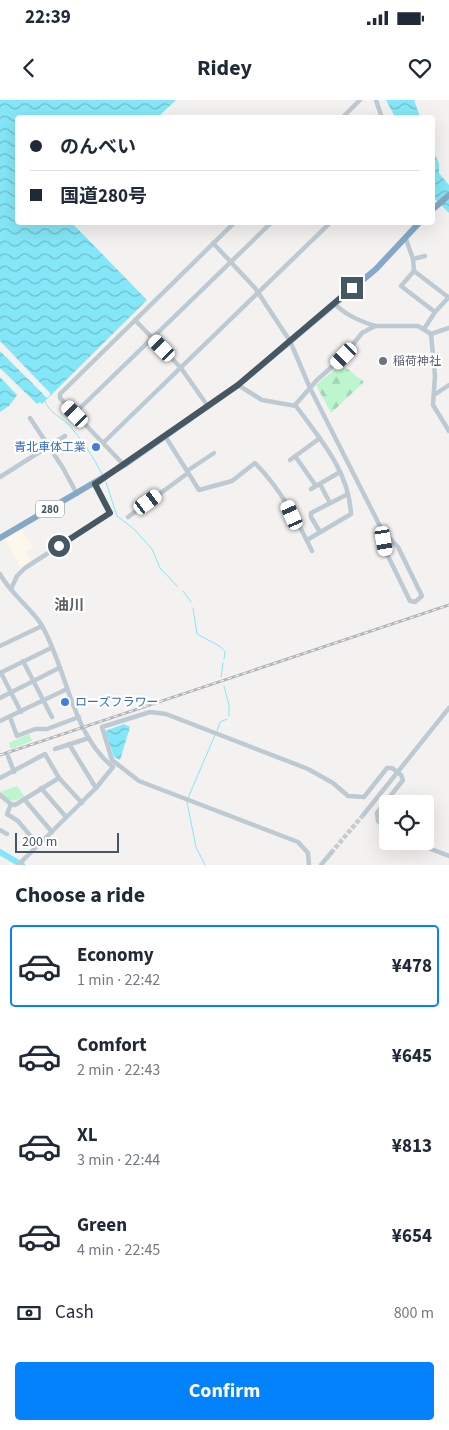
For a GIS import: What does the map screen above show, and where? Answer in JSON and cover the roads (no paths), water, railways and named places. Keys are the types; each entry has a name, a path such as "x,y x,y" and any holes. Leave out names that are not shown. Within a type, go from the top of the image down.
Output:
{"highway":[{"path":"435,208 449,195"},
{"name":"280","path":"0,538 101,480 238,385 376,269 418,225"}],"street":[{"path":"345,115 360,100"},
{"path":"376,100 380,115"},
{"path":"124,465 60,398 61,392 232,225"},
{"path":"75,414 269,225"},
{"path":"104,442 328,225"},
{"path":"406,239 413,259 414,271 402,286 435,312"},
{"path":"213,244 258,293 290,341 310,388 382,530 398,548 422,596 415,602 410,601 386,552 382,530"},
{"path":"413,259 425,256"},
{"path":"414,271 449,297 435,312 424,329"},
{"path":"334,303 340,310 375,326 412,325 424,329 431,334"},
{"path":"135,320 181,368 207,405"},
{"path":"295,405 344,356 362,332 375,326"},
{"path":"431,334 449,328"},
{"path":"431,334 435,409 449,430"},
{"path":"238,385 267,401 295,405 329,449 340,472 348,494 351,514 307,540"},
{"path":"434,395 449,385"},
{"path":"30,418 77,494"},
{"path":"0,477 65,436"},
{"path":"165,436 199,490 232,480 255,463 270,479 287,503 312,551"},
{"path":"290,460 320,438"},
{"path":"128,517 214,453"},
{"path":"295,456 330,503"},
{"path":"311,489 340,472"},
{"path":"11,589 20,572 110,513 101,480"},
{"path":"320,532 311,513 348,494"},
{"path":"0,574 42,626 89,738 102,758 113,767 82,803 18,865"},
{"path":"0,646 42,626"},
{"path":"21,712 1,673 51,648"},
{"path":"24,661 52,717"},
{"path":"0,698 59,668"},
{"path":"0,722 67,689"},
{"path":"364,814 449,708"},
{"path":"309,865 308,853 298,842 139,781 112,760 102,727 150,712 166,714 308,769 333,784 348,796 364,797 387,768 392,768 403,780 391,795"},
{"path":"10,717 18,736 35,729 47,729 79,717"},
{"path":"55,749 89,738"},
{"path":"69,744 96,788"},
{"path":"0,778 45,754 59,778 82,803"},
{"path":"8,756 14,772"},
{"path":"0,795 15,805 59,778"},
{"path":"41,788 66,818"},
{"path":"24,799 52,832"},
{"path":"7,814 11,804"},
{"path":"0,810 18,821 38,845"},
{"path":"379,810 377,813 379,822"},
{"path":"0,830 7,834"},
{"path":"433,850 449,856"},
{"path":"322,865 331,853"}],"water":[{"path":"0,100 176,100 160,115 15,115 15,225 74,225 147,300 42,404 40,402 37,404 0,368"},
{"path":"386,100 414,100 419,115 394,115"},
{"path":"435,155 439,163 439,173 449,185 449,213 435,199"},
{"path":"0,377 17,395 9,406 0,412"},
{"path":"124,724 130,727 120,760 114,757 105,731"}],"waterway":[{"path":"45,401 49,408 69,425 78,436 102,474"},
{"path":"105,479 117,516 134,529 152,549 160,568 178,587"},
{"path":"183,591 191,602"},
{"path":"193,608 197,634 221,647 225,652 224,659"},
{"path":"221,677 223,663"},
{"path":"224,686 229,705 229,716"},
{"path":"217,731 220,722 227,719"},
{"path":"188,798 215,735"},
{"path":"187,802 196,847 205,865"},
{"path":"0,852 22,865"}],"tunnel":[{"path":"331,853 364,814"}],"railway":[{"path":"0,755 449,605"}],"place":[{"name":"稲荷神社","path":"383,361"},
{"name":"青北車体工業","path":"96,447"},
{"name":"ローズフラワー","path":"65,702"}],"district":[{"name":"油川","path":"69,605"}]}
